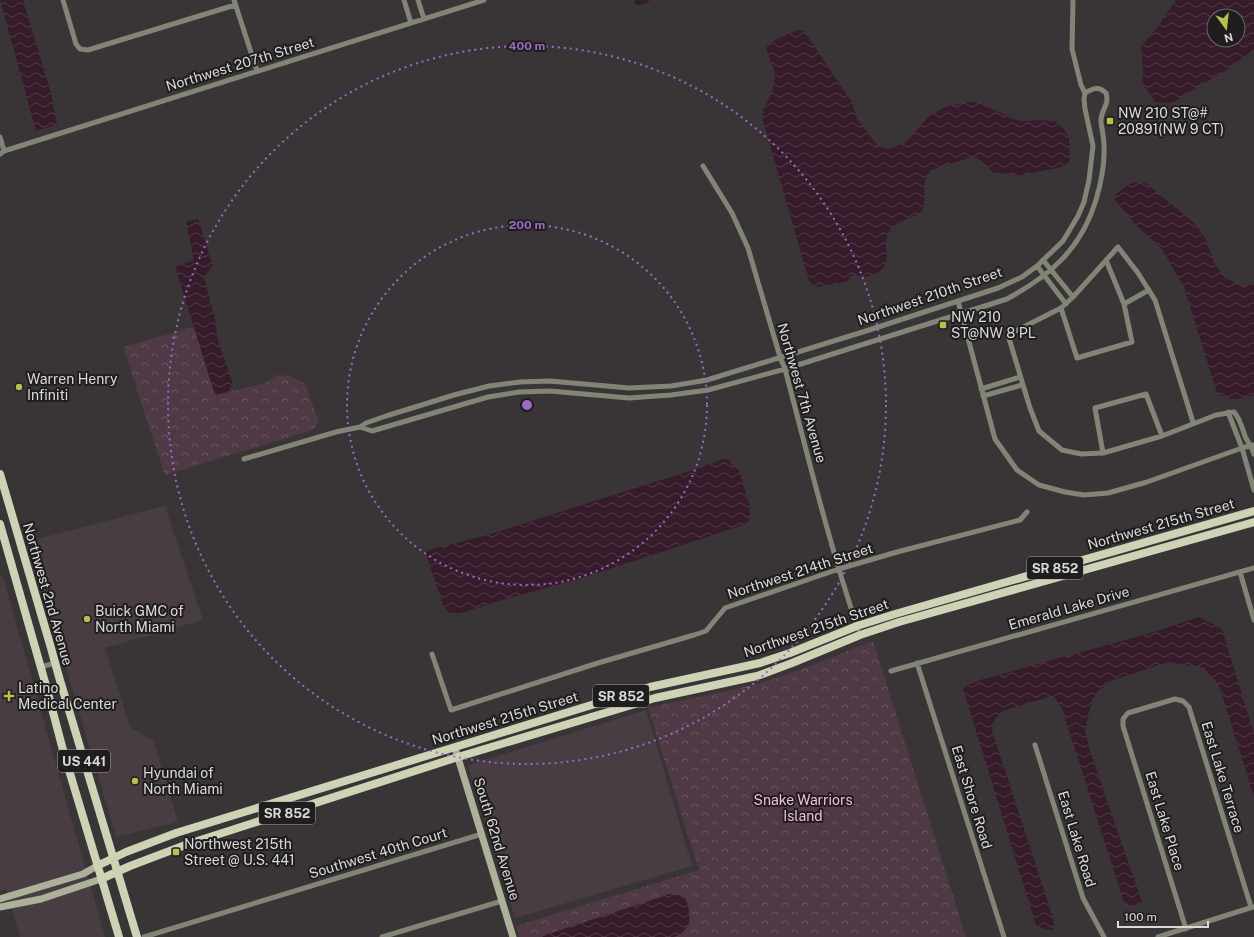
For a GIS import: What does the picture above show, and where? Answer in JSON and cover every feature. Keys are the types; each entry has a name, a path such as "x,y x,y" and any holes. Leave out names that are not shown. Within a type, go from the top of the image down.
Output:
{"main road":[{"name":"Northwest 2nd Avenue","path":"0,474 113,858"},
{"name":"Northwest 215th Street","path":"97,866 126,852 164,837 650,687 760,663 790,653 857,626 895,614 1254,511"},
{"name":"Northwest 215th Street","path":"101,879 188,844 458,757 655,698 757,676 860,635 899,622 1254,522"},
{"name":"Northwest 2nd Avenue","path":"0,524 97,866"},
{"path":"256,808 260,821"},
{"name":"US 441","path":"113,858 137,937"},
{"name":"US 441","path":"97,866 119,937"}],"street":[{"path":"63,0 76,44 80,49 88,50 234,3 257,70"},
{"path":"404,0 411,23"},
{"path":"418,0 424,19"},
{"name":"Northwest 207th Street","path":"1,152 257,70 484,0"},
{"path":"1073,0 1072,49 1081,85 1085,93"},
{"name":"Northwest 210th Street","path":"244,459 336,432 360,427 366,423 393,414 489,386 520,382 550,381 629,388 671,386 707,380 998,288 1022,276 1037,266 1063,240 1072,226 1084,202 1089,180 1093,146 1085,109 1085,93 1092,88 1097,88 1106,93 1108,99 1107,105 1100,120 1104,145 1103,168 1100,187 1092,214 1071,251 1045,276 1030,287 1007,298 785,370 708,390 671,395 629,398 550,391 519,392 488,397 372,431 360,427"},
{"path":"0,137 1,152"},
{"name":"Northwest 7th Avenue","path":"703,166 732,213 748,248 785,370 839,570 860,635"},
{"path":"1193,422 1155,300 1138,273 1118,247 1066,304 1008,335 1022,385 1039,431 1062,450 1081,454 1103,453 1162,436 1193,422 1216,414 1234,412 1246,438 1253,445 1254,454"},
{"path":"1043,260 1073,298"},
{"path":"1061,308 1077,358 1132,342 1124,304 1106,260"},
{"path":"1037,266 1066,304"},
{"path":"1124,304 1149,290"},
{"path":"958,301 995,439 1017,470 1039,485 1084,495 1108,493 1147,482 1253,445"},
{"path":"981,389 1020,377"},
{"path":"983,396 1022,385"},
{"path":"1103,453 1094,408 1146,394 1162,436"},
{"path":"1228,412 1242,448 1254,490"},
{"name":"Northwest 214th Street","path":"432,654 451,710 706,631 725,608 897,552 1020,520 1027,512"},
{"name":"Emerald Lake Drive","path":"891,671 1254,568"},
{"path":"1240,572 1254,620"},
{"path":"41,667 55,663"},
{"name":"East Shore Road","path":"917,664 1004,937"},
{"name":"East Lake Terrace","path":"1123,719 1128,713 1175,699 1183,701 1189,707 1253,907"},
{"name":"East Lake Place","path":"1123,719 1123,726 1186,929"},
{"name":"East Lake Road","path":"1035,745 1083,898 1104,937"},
{"name":"South 62nd Avenue","path":"455,748 513,937"},
{"name":"Southwest 40th Court","path":"144,937 482,834"},
{"name":"Northwest 215th Street","path":"0,899 82,874 97,866"},
{"name":"Northwest 215th Street","path":"0,907 41,899 101,879"},
{"path":"382,937 502,901"},
{"path":"1158,937 1253,907"}],"shaded area":[{"path":"165,506 203,620 105,648 130,727 154,742 178,822 116,837 29,541"},
{"path":"2,574 105,937 20,937 6,889 0,891 0,575"},
{"path":"646,710 692,866 515,918 468,765"}],"green space":[{"path":"194,327 215,395 263,384 277,375 290,376 305,384 319,422 313,430 165,475 123,347"},
{"name":"Snake Warriors Island","path":"873,641 966,937 519,937 516,926 699,870 648,708 770,680"}],"water":[{"path":"0,0 23,0 51,93 57,124 36,131"},
{"path":"1176,0 1254,0 1254,49 1228,69 1172,103 1155,102 1142,83 1143,69 1141,46 1155,30"},
{"path":"797,30 803,30 806,34 852,102 857,119 878,146 888,149 905,143 928,117 945,107 967,102 976,102 1013,119 1022,121 1042,120 1057,122 1066,132 1069,139 1069,162 1058,168 1016,176 1012,173 995,174 981,161 972,157 931,170 926,180 924,206 922,211 895,225 888,233 886,242 886,261 882,269 874,274 862,278 855,274 850,276 848,281 817,287 809,281 763,121 763,110 771,95 775,78 766,46 775,40"},
{"path":"1135,182 1146,183 1195,224 1205,238 1214,262 1225,278 1242,286 1254,285 1254,395 1244,398 1231,399 1217,393 1184,287 1162,249 1136,225 1115,200 1115,195 1127,185"},
{"path":"198,219 213,265 204,278 215,319 218,340 233,384 228,392 215,395 175,267 194,260 186,222"},
{"path":"723,459 728,459 734,467 739,470 750,507 749,521 743,525 582,578 488,604 465,612 454,614 448,612 444,607 426,555 428,550 484,536 699,468"},
{"path":"1199,617 1222,629 1254,734 1254,797 1219,685 1204,668 1168,662 1111,681 1098,691 1092,700 1085,730 1089,748 1142,902 1135,905 1127,905 1124,902 1061,706 1053,696 1005,710 996,718 992,730 1054,921 1053,930 1045,929 1036,925 963,689 966,686 980,680 1154,632"},
{"path":"670,894 683,897 686,900 689,911 688,926 681,934 674,937 539,937"}],"waterway":[{"path":"638,2 646,0"}],"place":[{"name":"NW 210 ST@# 20891(NW 9 CT)","path":"1110,121"},
{"name":"NW 210 ST@NW 8 PL","path":"943,325"},
{"name":"Warren Henry Infiniti","path":"19,387"},
{"name":"Buick GMC of North Miami","path":"87,619"},
{"name":"Latino Medical Center","path":"9,696"},
{"name":"Hyundai of North Miami","path":"135,781"},
{"name":"Northwest 215th Street @ U.S. 441","path":"176,852"}]}
